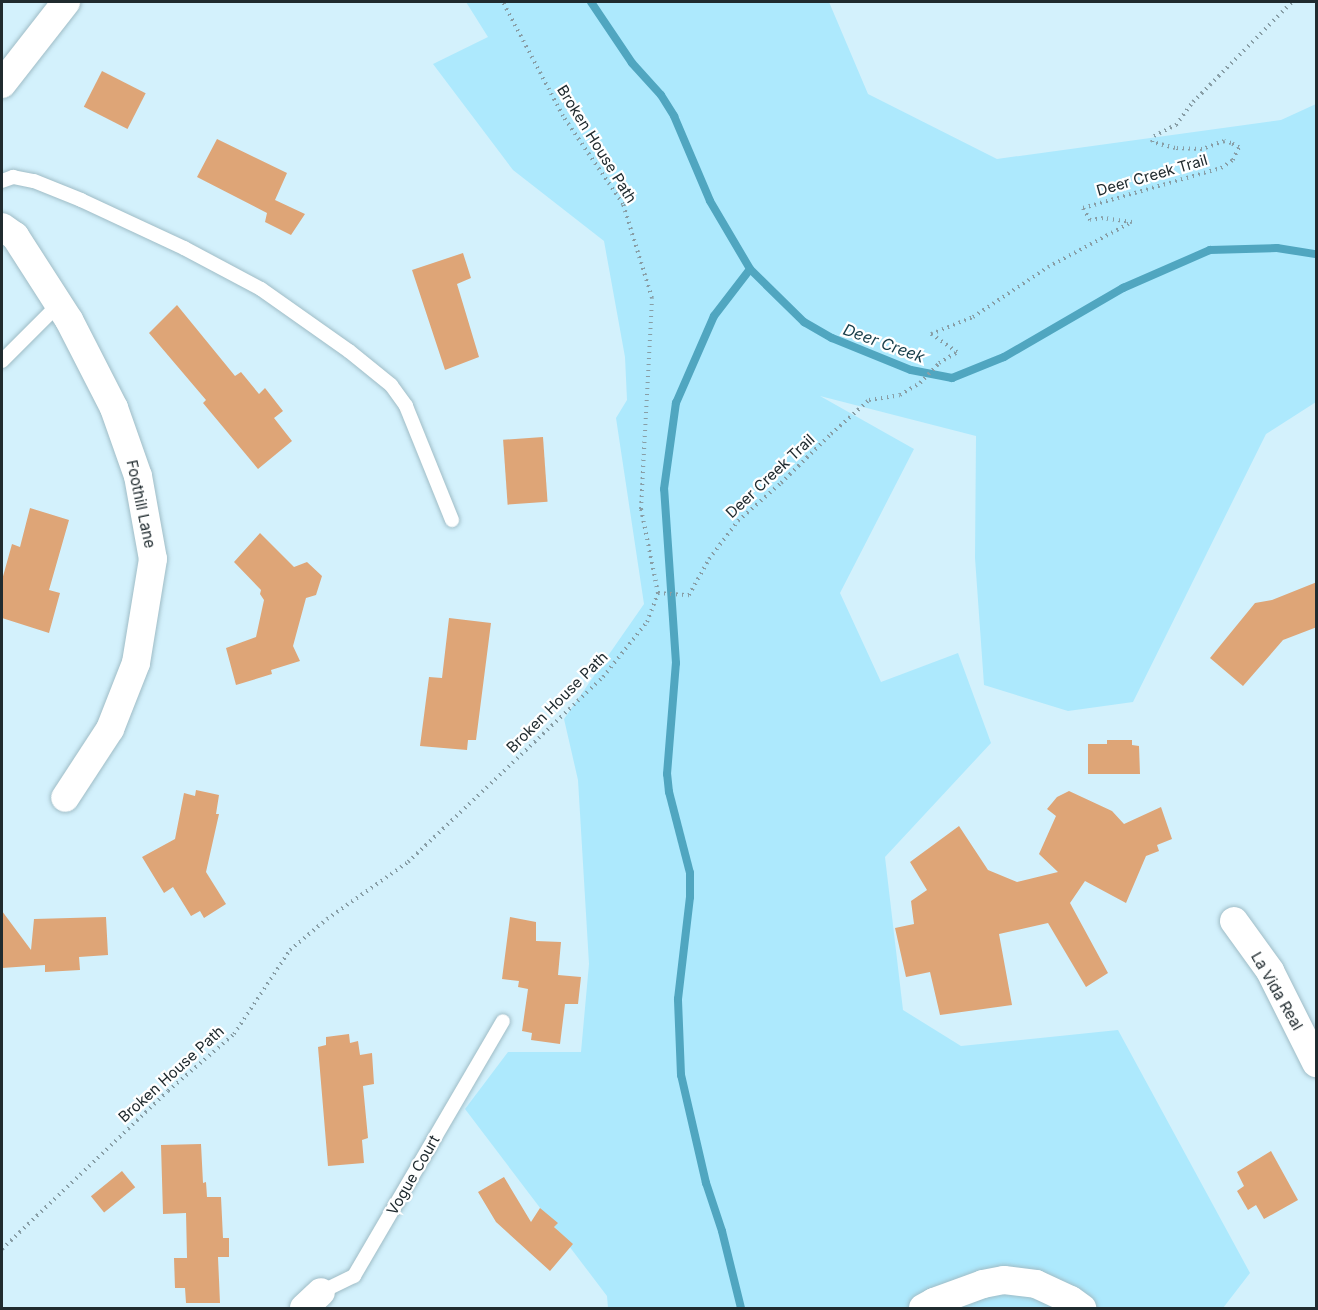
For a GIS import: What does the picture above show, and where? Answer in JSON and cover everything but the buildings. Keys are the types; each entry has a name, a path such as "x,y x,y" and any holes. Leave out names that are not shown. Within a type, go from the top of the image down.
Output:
{"street":[{"path":"2,84 66,2"},
{"name":"Foothill Lane","path":"2,227 15,236 59,304 118,419 138,476 153,559 136,663 110,729 65,798"},
{"name":"La Vida Real","path":"1234,921 1270,971 1317,1063"},
{"path":"923,1308 983,1284 1004,1280 1036,1284 1071,1300 1082,1308"}],"lane":[{"path":"2,181 13,177 34,182 81,200 184,248 261,289 349,351 391,385 406,406 452,520"},
{"path":"2,361 59,304"},
{"name":"Vogue Court","path":"312,1300 354,1276 503,1021"}],"path":[{"name":"Broken House Path","path":"2,1249 168,1090 234,1035 290,950 327,919 408,862 603,677 647,622 658,593 642,509 652,298 623,204 563,116 502,2"},
{"name":"Deer Creek Trail","path":"658,593 689,595 709,559 738,520 782,483 868,400 900,395 920,383 939,363 957,352 931,334 973,317 1048,267 1131,222 1104,218 1090,220 1083,208 1221,168 1233,160 1239,147 1231,142 1224,141 1202,149 1175,148 1152,142 1154,136 1176,125 1193,102 1292,2"}],"shaded area":[{"path":"466,2 829,2 868,94 997,159 1281,120 1316,104 1316,402 1266,434 1133,702 1068,711 984,685 975,558 976,436 820,396 914,449 840,593 881,682 958,653 991,743 885,857 903,1010 961,1046 1118,1030 1250,1273 1223,1308 608,1308 607,1296 465,1109 508,1052 581,1052 589,964 578,780 564,719 644,604 616,418 627,400 625,357 604,241 513,170 433,64 488,37"}],"waterway":[{"name":"Deer Creek","path":"591,2 632,63 661,95 674,116 710,201 750,269 804,322 832,338 911,370 952,378 1004,357 1123,288 1210,250 1277,248 1316,254"},
{"path":"741,1308 722,1231 706,1183 681,1075 678,999 690,897 690,873 669,792 667,774 676,663 664,489 676,403 714,316 750,269"}]}
